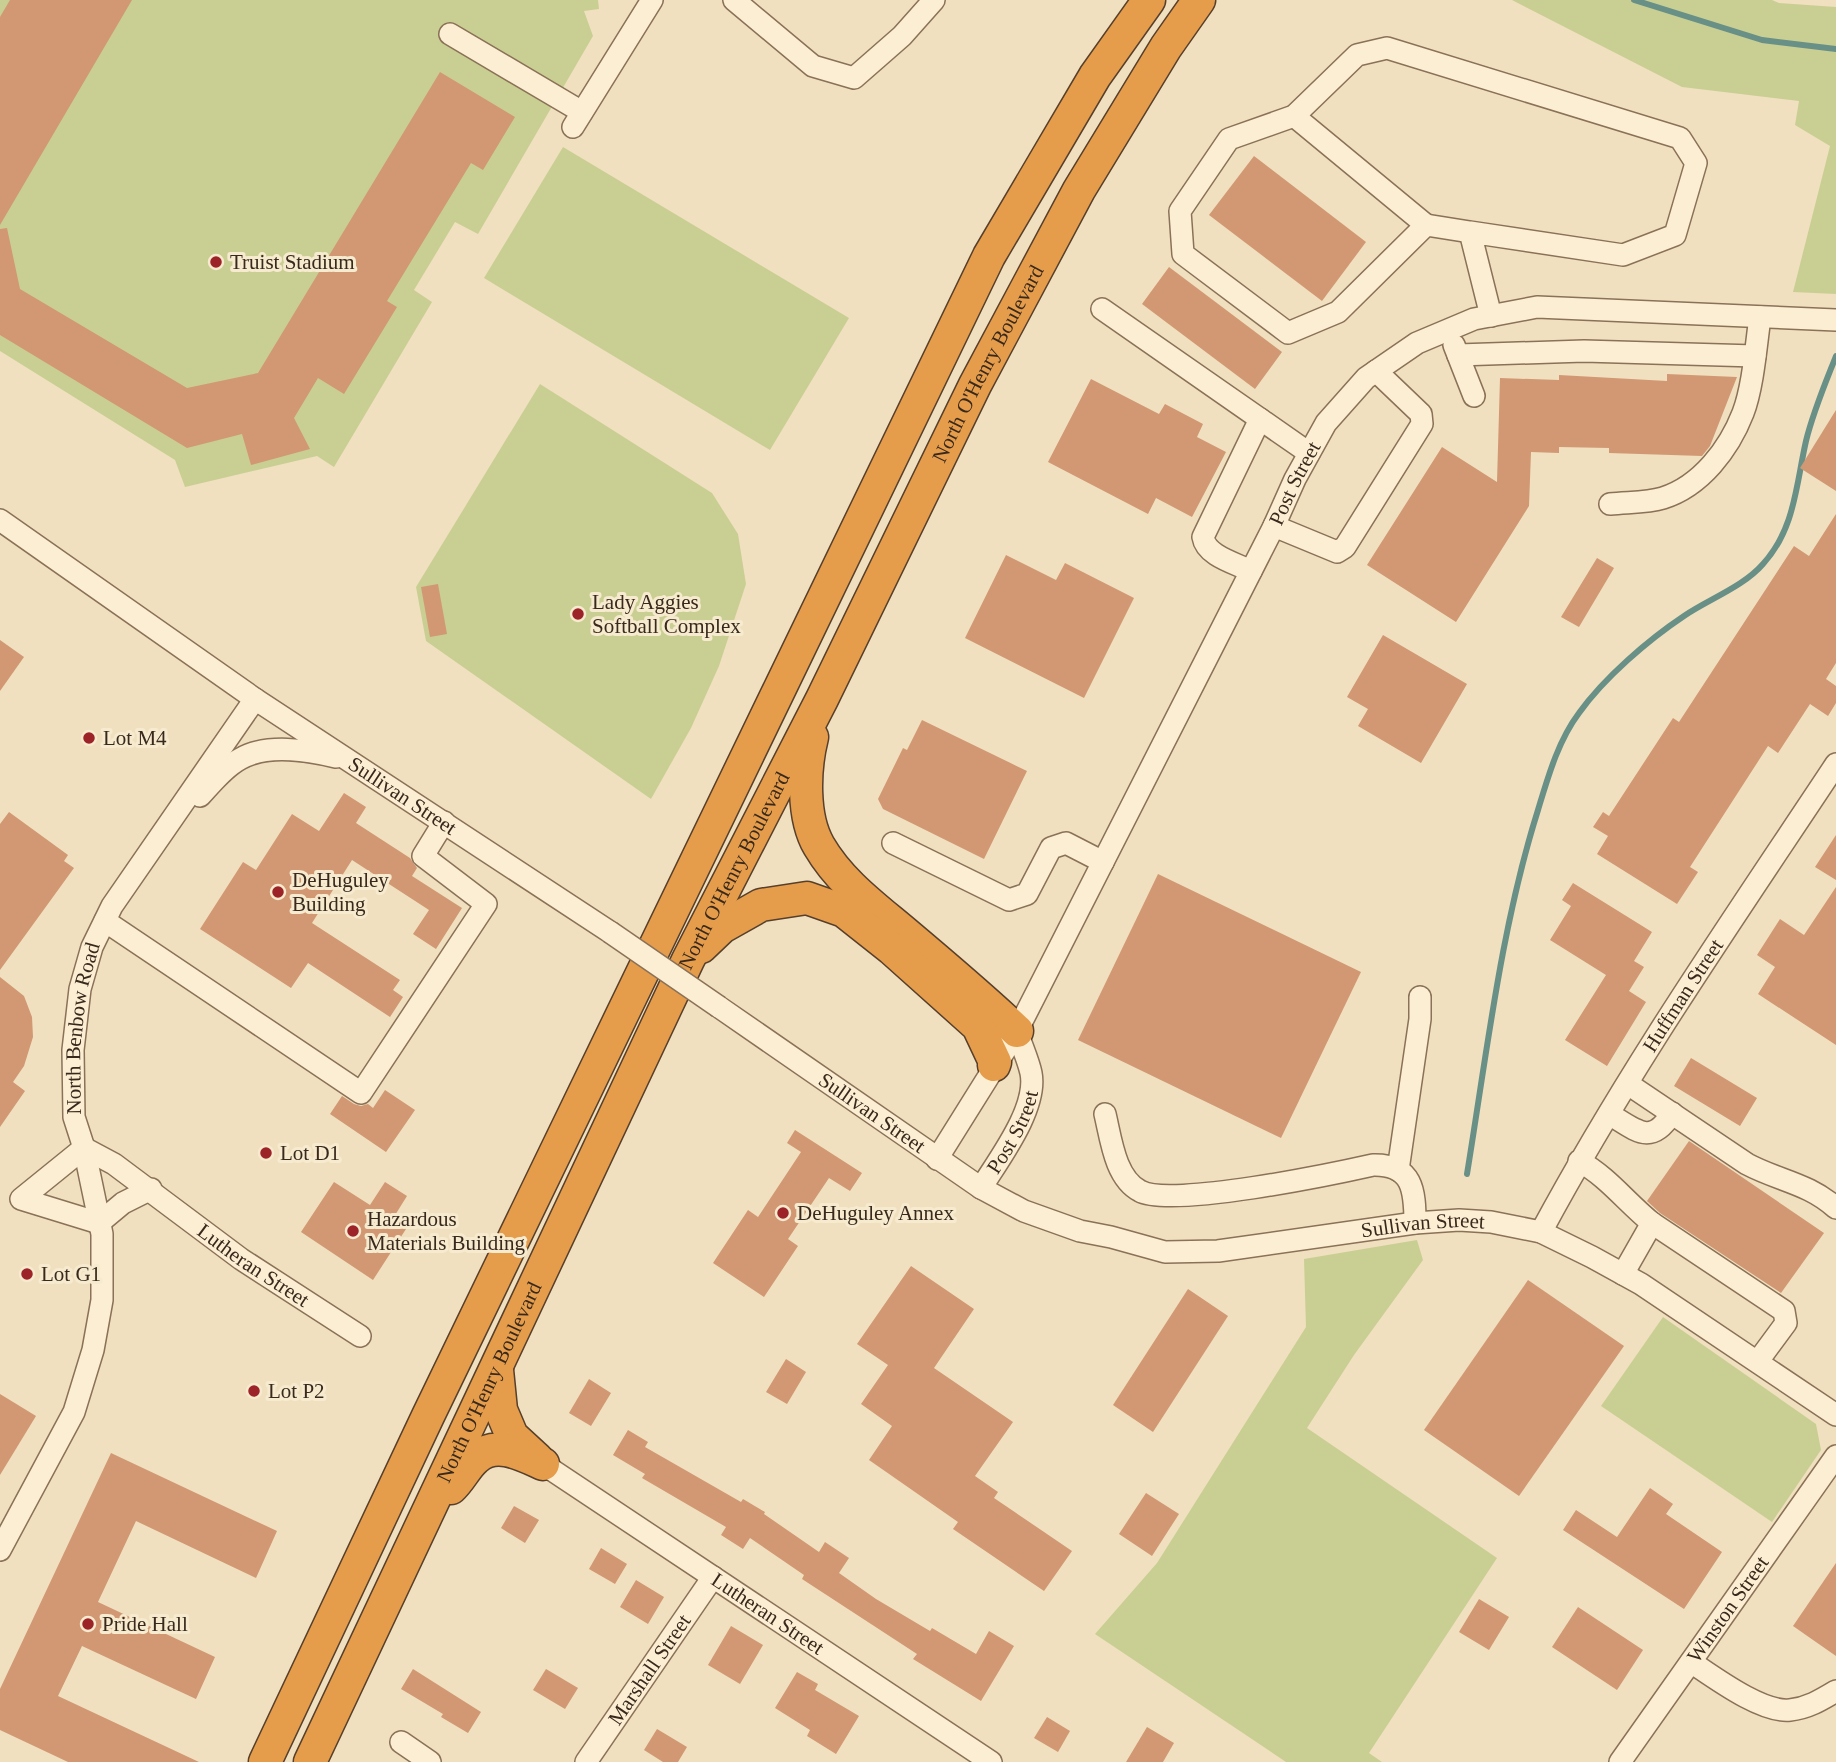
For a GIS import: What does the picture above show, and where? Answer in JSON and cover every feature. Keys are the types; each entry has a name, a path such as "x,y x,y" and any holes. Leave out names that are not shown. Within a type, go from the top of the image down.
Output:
{"highway":[{"name":"North O'Henry Boulevard","path":"265,1762 434,1404 989,256 1095,76 1149,0"},
{"name":"North O'Henry Boulevard","path":"310,1762 688,960 822,699 975,385 1079,190 1166,47 1199,0"},
{"path":"822,699 807,755 807,803 818,844 848,884 1017,1031"},
{"path":"688,960 722,927 761,905 807,898 844,911 911,966 978,1026 994,1065"},
{"path":"497,1368 501,1410 512,1436 544,1464"},
{"path":"430,1508 456,1484 476,1457 492,1451 510,1450 544,1464"}],"street":[{"path":"450,34 578,119 652,0"},
{"path":"734,0 813,66 854,78 902,36 934,0"},
{"path":"1294,116 1426,225 1623,256 1675,235 1696,163 1680,138 1387,48 1357,55 1294,116 1229,139 1180,211 1183,254 1288,333 1338,312 1426,225"},
{"path":"1470,232 1491,316"},
{"name":"Post Street","path":"937,1158 1017,1031 1326,422 1366,378 1417,343 1474,319 1538,307 1836,320"},
{"path":"1102,309 1309,453"},
{"path":"1610,504 1662,498 1687,487 1715,462 1744,412 1760,317"},
{"path":"1448,330 1474,396"},
{"path":"1458,355 1584,351 1755,356"},
{"path":"1274,526 1337,552 1345,547 1422,424 1421,414 1376,371"},
{"path":"1251,571 1214,553 1204,543 1203,537 1260,419"},
{"name":"Sullivan Street","path":"0,520 255,699 610,932 981,1188 1024,1211 1080,1231 1165,1252 1218,1251 1415,1223 1460,1220 1541,1233 1623,1273 1836,1415"},
{"name":"North Benbow Road","path":"0,1550 74,1412 93,1350 102,1300 102,1234 84,1148 74,1116 73,1050 80,989 92,947 105,921 255,699"},
{"path":"164,832 240,758 276,748 318,753 351,761"},
{"name":"Huffman Street","path":"1541,1233 1579,1161 1695,976 1836,764"},
{"path":"105,921 361,1093 486,904 423,856 444,822"},
{"path":"893,843 1009,900 1027,894 1051,848 1066,843 1103,862"},
{"path":"1398,1170 1418,1031 1420,997"},
{"name":"Post Street","path":"981,1188 1017,1127 1029,1100 1031,1075 1017,1031"},
{"path":"1628,1084 1747,1164 1763,1173 1805,1187 1836,1209"},
{"path":"1609,1114 1640,1133 1653,1133 1664,1125 1672,1113"},
{"path":"1105,1114 1114,1152 1123,1172 1131,1184 1150,1195 1201,1195 1388,1165 1398,1170 1415,1192 1415,1223"},
{"path":"84,1148 21,1199 99,1223 123,1203 150,1189"},
{"name":"Lutheran Street","path":"84,1148 114,1164 241,1259 360,1336"},
{"path":"1579,1161 1597,1171 1629,1205 1651,1223 1784,1311 1786,1323 1758,1361"},
{"path":"1623,1273 1651,1223"},
{"name":"Winston Street","path":"1620,1762 1836,1456"},
{"name":"Lutheran Street","path":"544,1464 978,1759"},
{"name":"Marshall Street","path":"586,1762 713,1577"},
{"path":"1691,1662 1761,1704 1787,1711 1809,1706 1836,1691"},
{"path":"401,1742 430,1762"}],"green space":[{"name":"Truist Stadium","path":"0,0 598,0 599,9 584,11 593,36 478,234 455,222 414,290 432,302 334,467 317,456 185,487 175,460 0,351"},
{"path":"1512,0 1772,0 1779,3 1836,7 1836,294 1793,292 1830,146 1795,125 1799,101 1682,87"},
{"path":"563,147 849,318 770,450 484,278"},
{"name":"Lady Aggies Softball Complex","path":"540,384 712,493 738,534 746,584 719,666 691,728 651,799 426,641 416,587"},
{"path":"1417,1240 1423,1260 1354,1355 1307,1428 1497,1558 1369,1753 1382,1762 1286,1762 1095,1634 1157,1563 1306,1327 1304,1259"},
{"path":"1663,1317 1816,1424 1821,1450 1772,1522 1601,1406"}],"building":[{"path":"10,0 132,0 0,225 0,17"},
{"path":"440,72 515,117 483,170 471,163 387,301 397,307 344,394 318,378 294,418 310,449 251,465 242,434 187,448 0,335 0,229 7,228 20,289 187,388 258,373"},
{"path":"1254,156 1366,242 1322,301 1209,215"},
{"path":"1169,267 1282,352 1255,389 1142,304"},
{"path":"1667,374 1737,377 1710,446 1702,456 1609,453 1609,448 1559,447 1559,453 1531,452 1529,506 1456,622 1367,565 1442,447 1497,482 1500,378 1559,380 1559,375 1667,381"},
{"path":"1091,379 1159,414 1165,404 1203,424 1197,437 1226,452 1192,517 1156,498 1148,514 1048,462"},
{"path":"1836,410 1836,491 1800,468"},
{"path":"1836,514 1836,663 1826,679 1836,686 1836,703 1828,716 1810,704 1778,753 1768,746 1690,867 1698,872 1677,904 1597,854 1608,836 1593,827 1603,812 1609,816 1673,718 1679,722 1794,546 1809,556"},
{"path":"1006,555 1056,580 1065,563 1134,598 1084,698 965,638"},
{"path":"1597,558 1614,568 1579,627 1561,617"},
{"path":"438,584 447,634 430,637 421,587"},
{"path":"1383,635 1467,684 1421,763 1358,726 1368,709 1347,697"},
{"path":"0,640 24,657 0,691"},
{"path":"922,720 1027,771 984,859 883,809 878,799 903,748 907,750"},
{"name":"DeHuguley Building","path":"344,793 366,807 356,823 410,858 417,868 412,876 462,908 436,949 413,934 429,910 352,860 312,923 400,980 393,990 403,997 390,1017 308,963 291,988 200,929 243,862 256,870 292,814 319,831"},
{"path":"9,812 68,855 64,861 74,868 0,970 0,824"},
{"path":"1836,835 1836,880 1815,867"},
{"path":"1158,874 1361,972 1281,1138 1078,1040"},
{"path":"1573,883 1652,932 1634,961 1644,967 1629,991 1646,1002 1607,1066 1565,1040 1606,975 1550,940 1571,906 1562,900"},
{"path":"1836,887 1836,1045 1758,994 1775,967 1757,955 1780,919 1804,935"},
{"path":"0,977 24,996 32,1017 33,1037 24,1066 13,1082 25,1091 0,1127"},
{"path":"1691,1058 1757,1098 1740,1126 1674,1086"},
{"path":"385,1090 415,1110 386,1152 330,1114 342,1096 354,1104 368,1104 373,1108"},
{"name":"DeHuguley Annex","path":"795,1130 862,1173 850,1191 829,1178 788,1239 798,1246 764,1297 713,1263 748,1210 758,1217 801,1152 787,1143"},
{"path":"1689,1141 1824,1233 1781,1293 1660,1213 1647,1201"},
{"name":"Hazardous Materials Building","path":"334,1182 370,1205 385,1182 407,1196 392,1220 406,1229 373,1280 301,1232"},
{"path":"911,1266 974,1309 934,1368 1013,1422 975,1476 998,1492 994,1498 1072,1551 1044,1591 953,1529 958,1522 869,1460 892,1426 861,1404 888,1365 857,1344"},
{"path":"1528,1280 1624,1346 1519,1496 1424,1430"},
{"path":"1188,1289 1228,1316 1153,1432 1113,1405"},
{"path":"786,1359 806,1372 787,1404 766,1392"},
{"path":"589,1379 611,1393 591,1426 569,1413"},
{"path":"0,1394 36,1416 0,1475"},
{"path":"628,1430 648,1442 645,1447 741,1502 743,1499 765,1512 764,1514 819,1552 825,1542 849,1558 839,1573 930,1631 932,1628 976,1654 989,1631 1014,1646 981,1701 913,1659 917,1654 802,1579 804,1575 750,1538 743,1549 721,1535 726,1527 642,1478 645,1474 613,1455"},
{"name":"Pride Hall","path":"111,1453 277,1531 256,1578 136,1521 98,1602 215,1657 196,1699 82,1646 58,1696 199,1762 68,1762 0,1730 0,1689"},
{"path":"1650,1488 1673,1504 1666,1514 1722,1552 1684,1609 1563,1530 1576,1510 1617,1537"},
{"path":"1146,1493 1179,1514 1152,1556 1119,1534"},
{"path":"514,1506 539,1520 525,1543 501,1528"},
{"path":"601,1548 627,1564 615,1584 589,1569"},
{"path":"1836,1563 1836,1656 1793,1626"},
{"path":"636,1580 664,1597 648,1624 620,1607"},
{"path":"1479,1599 1509,1617 1489,1650 1459,1632"},
{"path":"1578,1607 1643,1650 1617,1690 1552,1647"},
{"path":"731,1626 763,1645 740,1684 708,1665"},
{"path":"413,1669 481,1712 468,1733 441,1717 443,1714 401,1689"},
{"path":"546,1669 578,1688 565,1709 533,1690"},
{"path":"797,1672 818,1684 815,1690 859,1716 836,1754 807,1736 810,1730 775,1708"},
{"path":"1047,1717 1070,1731 1058,1752 1034,1738"},
{"path":"1147,1727 1174,1743 1163,1762 1126,1762"},
{"path":"657,1729 687,1747 678,1762 663,1762 644,1750"}],"waterway":[{"path":"1634,0 1762,40 1836,49"},
{"path":"1467,1174 1496,990 1514,899 1538,810 1559,747 1589,700 1627,660 1684,616 1746,579 1774,550 1793,506 1809,430 1836,356"}],"place":[{"name":"Truist Stadium","path":"216,262"},
{"name":"Lady Aggies Softball Complex","path":"578,614"},
{"name":"Lot M4","path":"89,738"},
{"name":"DeHuguley Building","path":"278,892"},
{"name":"Lot D1","path":"266,1153"},
{"name":"DeHuguley Annex","path":"783,1213"},
{"name":"Hazardous Materials Building","path":"353,1231"},
{"name":"Lot G1","path":"27,1274"},
{"name":"Lot P2","path":"254,1391"},
{"name":"Pride Hall","path":"88,1624"}]}
